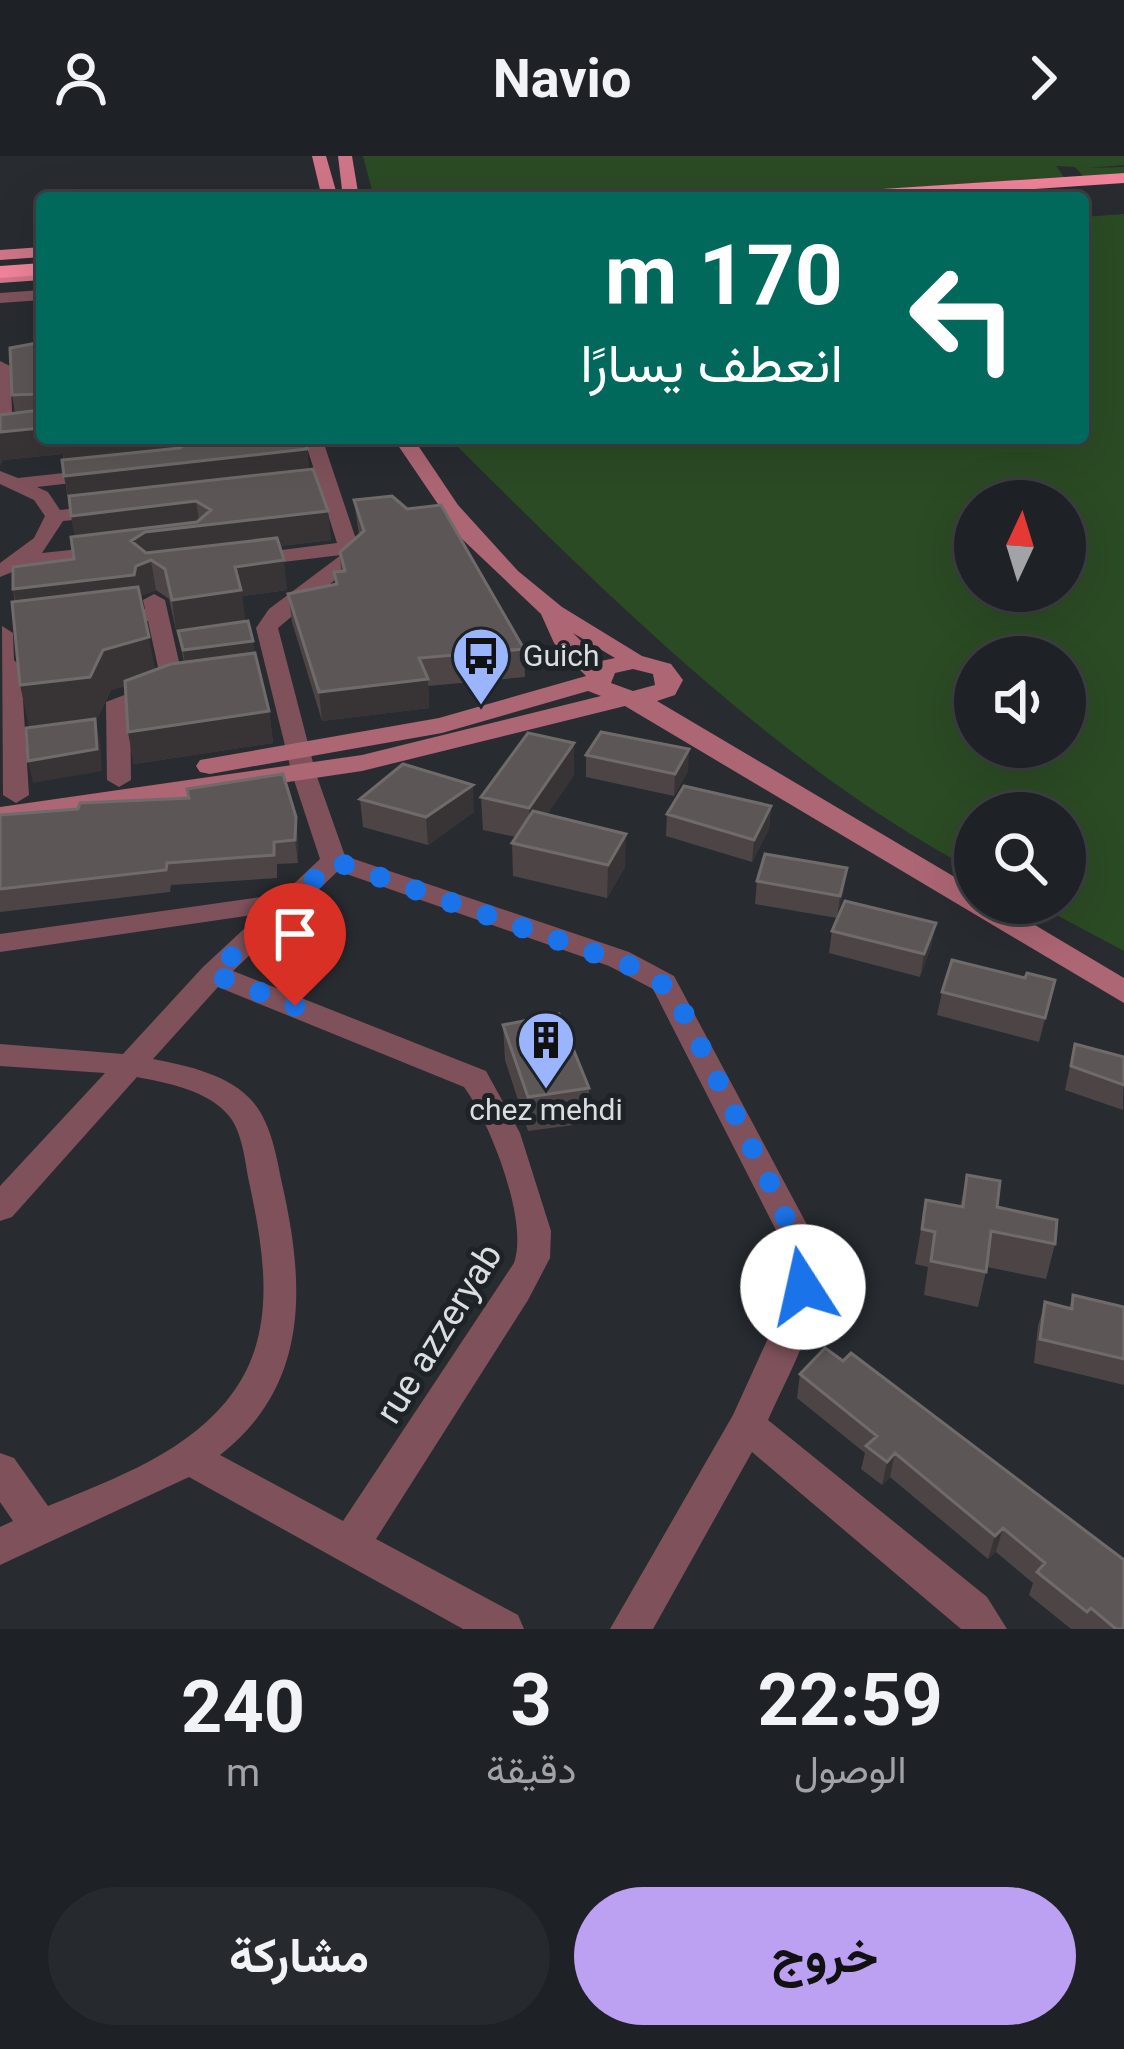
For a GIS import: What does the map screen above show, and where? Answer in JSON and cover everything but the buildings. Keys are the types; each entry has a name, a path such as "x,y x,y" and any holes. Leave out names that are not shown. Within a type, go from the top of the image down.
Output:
{"highway":[{"path":"987,192 1124,187"},
{"path":"1032,192 1124,187"},
{"path":"1072,192 1124,187"},
{"path":"1089,197 1124,187"},
{"path":"0,267 36,264"}],"main road":[{"path":"319,156 325,192"},
{"path":"345,156 354,192"}],"street":[{"path":"0,298 36,295"},
{"path":"6,426 8,365"},
{"path":"313,444 316,487 351,548 348,563 256,630 265,672 334,861"},
{"path":"407,444 438,493 481,543 552,611 633,661 662,669 669,686 689,703 711,741"},
{"path":"10,480 112,474"},
{"path":"10,480 41,496 55,516 51,531 10,567"},
{"path":"55,516 123,508"},
{"path":"228,563 351,548"},
{"path":"10,567 124,550"},
{"path":"119,780 104,727 121,699 183,683 173,642 156,614 150,572"},
{"path":"552,611 563,638 597,677 601,690 711,741 1124,992"},
{"path":"89,622 156,614"},
{"path":"5,802 14,740 10,668 2,663 8,632"},
{"path":"5,802 119,780 301,764 597,677 633,661"},
{"path":"5,802 301,764 654,697 669,686"},
{"path":"585,709 626,709 663,718"},
{"path":"0,1208 213,974 334,861"},
{"path":"334,861 619,959 673,992 796,1236 804,1262 798,1312 747,1425 631,1629"},
{"path":"0,944 289,902"},
{"name":"rue azzeryab","path":"213,974 475,1079 518,1175 534,1229 535,1249 516,1290 350,1545"},
{"path":"0,1055 130,1068 213,1089 244,1113 273,1222 282,1295 268,1364 237,1415 191,1459 0,1547"},
{"path":"747,1425 973,1610 986,1629"},
{"path":"191,1459 503,1629"},
{"path":"0,1470 40,1527"}],"green space":[{"path":"363,156 1124,156 1124,165 1087,168 1124,167 1124,173 1083,176 1075,167 1056,166 1064,177 845,192 372,192"},
{"path":"1124,214 1124,951 1073,924 1086,924 1086,792 954,792 954,859 902,829 763,729 633,616 455,444 1089,444 1089,217"}],"place":[{"name":"Guich","path":"481,707"},
{"name":"chez mehdi","path":"546,1091"}],"route":[{"path":"295,1006 213,974 334,861 642,970 673,992 796,1236 804,1262 803,1287"}]}
